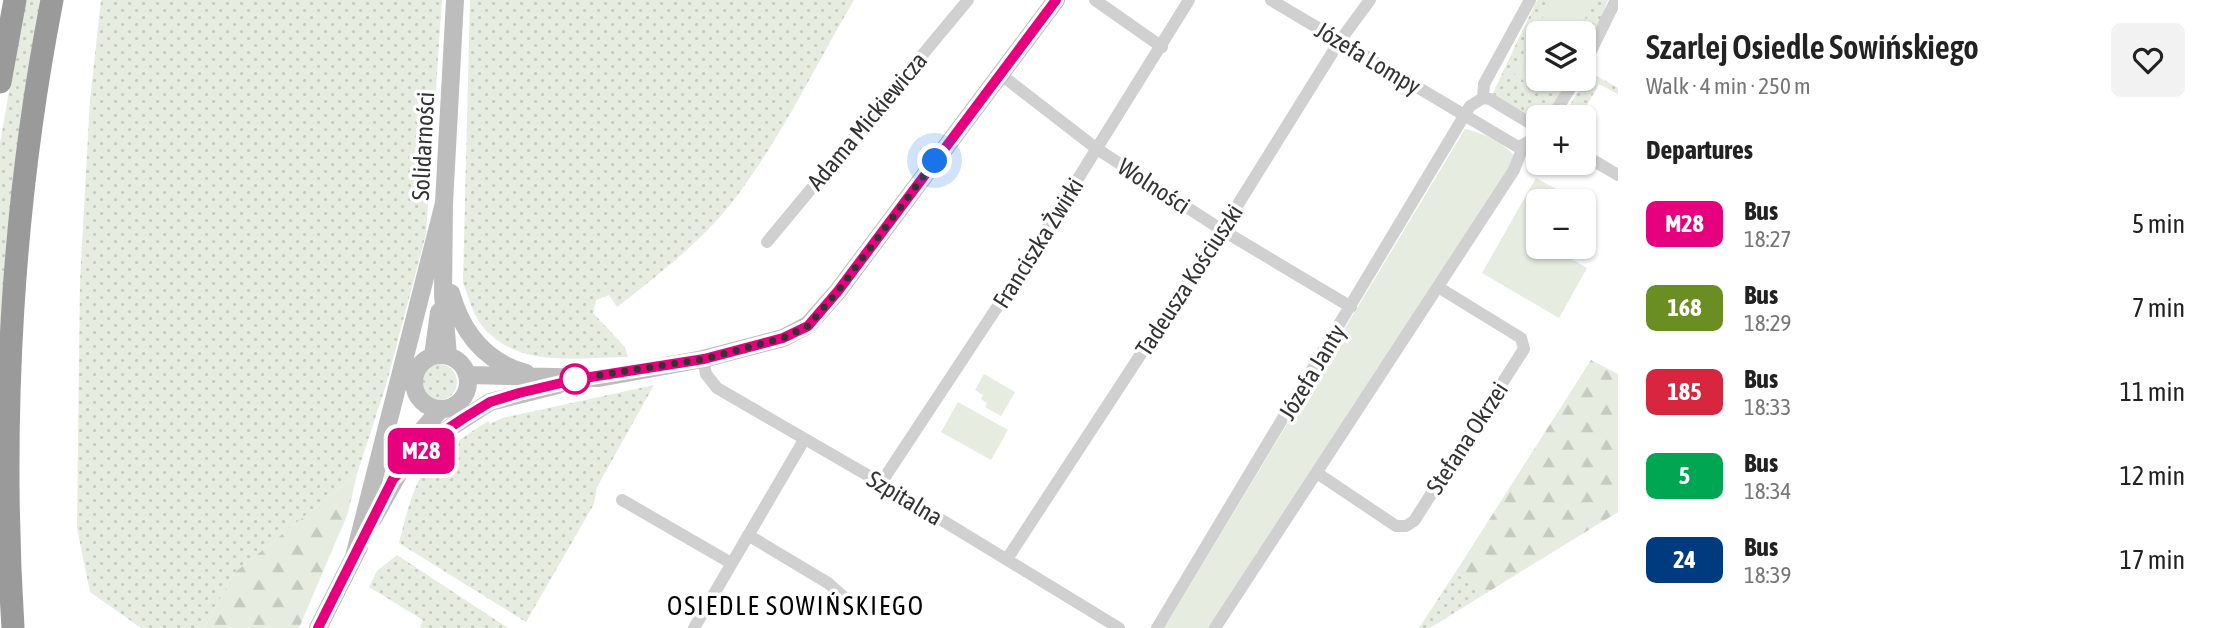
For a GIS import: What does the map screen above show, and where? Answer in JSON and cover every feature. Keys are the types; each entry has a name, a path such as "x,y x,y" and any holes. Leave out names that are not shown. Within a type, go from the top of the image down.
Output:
{"highway":[{"path":"0,82 15,0"},
{"path":"13,628 8,469 9,376 18,240 31,123 52,0"}],"street":[{"name":"Solidarności","path":"440,356 444,203 455,0"},
{"name":"Adama Mickiewicza","path":"767,242 968,0"},
{"path":"1095,0 1162,47"},
{"name":"Franciszka Żwirki","path":"881,483 1015,280 1189,0"},
{"name":"Józefa Lompy","path":"1271,0 1523,147"},
{"name":"Tadeusza Kościuszki","path":"1007,559 1222,230 1339,42 1370,0"},
{"path":"1526,121 1483,98 1485,84 1530,0"},
{"path":"1596,41 1616,0"},
{"path":"393,479 434,438 490,402 578,379 704,359 783,338 808,326 838,291 1054,1"},
{"name":"Wolności","path":"1000,74 1097,149 1222,230 1352,307"},
{"name":"Józefa Janty","path":"1157,628 1352,307 1470,106 1483,98"},
{"path":"1215,628 1514,170 1526,145"},
{"path":"1596,162 1618,175"},
{"path":"354,557 444,203"},
{"path":"444,238 456,313 485,353 507,367 524,373 578,379"},
{"name":"Stefana Okrzei","path":"1317,473 1396,526 1406,526 1413,521 1524,349 1521,338 1438,287"},
{"path":"318,628 393,479 431,417 440,410 456,405 467,383 462,365 440,356 418,367 414,375 415,394 421,401 440,410"},
{"name":"Szpitalna","path":"704,359 706,374 717,388 881,483 1119,628"},
{"path":"467,383 578,379"},
{"path":"393,479 421,401"},
{"path":"694,628 804,440"},
{"path":"622,500 731,563"},
{"path":"748,535 828,583 848,601"}],"green space":[{"path":"25,0 45,0 0,422 0,143"},
{"path":"101,0 442,0 426,234 386,385 357,474 234,573 204,628 141,628 90,592 77,528 80,280 90,100"},
{"path":"470,0 854,0 758,167 729,206 684,252 617,307 609,295 596,300 593,313 625,347 628,357 568,359 529,354 494,338 475,314 463,283"},
{"path":"1537,0 1608,0 1596,32 1596,21 1527,21"},
{"path":"1552,0 1594,0 1584,21 1541,21"},
{"path":"1526,23 1526,91 1566,91 1556,105 1526,105 1526,115 1492,95"},
{"path":"1526,49 1526,82 1513,73"},
{"path":"1596,75 1618,88 1618,94 1599,84 1596,89"},
{"path":"1578,91 1595,91 1587,105 1570,105"},
{"path":"1465,129 1494,140 1518,160 1212,628 1164,628"},
{"path":"1536,178 1556,189 1530,189"},
{"path":"1526,196 1526,259 1572,259 1587,268 1559,318 1482,273"},
{"path":"1591,360 1618,374 1618,512 1488,592 1455,573"},
{"path":"439,364 452,369 457,382 452,395 439,400 426,395 421,382 426,369"},
{"path":"984,374 1015,392 1001,416 985,407 987,403 981,399 983,395 975,390"},
{"path":"654,385 597,487 594,504 526,622 399,543 411,500 425,469 451,446 488,421 490,424 502,418"},
{"path":"958,402 1008,430 991,460 941,432"},
{"path":"357,474 348,513 299,628 204,628 234,573"},
{"path":"397,555 508,628 420,628 423,620 369,587 377,571"},
{"path":"1455,573 1488,592 1430,628 1419,628"}],"bus line":[{"name":"M28","path":"318,628 393,479 434,438 464,418 490,402 519,393 578,379 599,378 704,359 783,338 808,326 838,291 1056,0"}],"district":[{"name":"OSIEDLE SOWIŃSKIEGO","path":"796,606"}],"route":[{"path":"575,379 599,378 704,359 783,338 808,326 838,291 935,161"}]}
